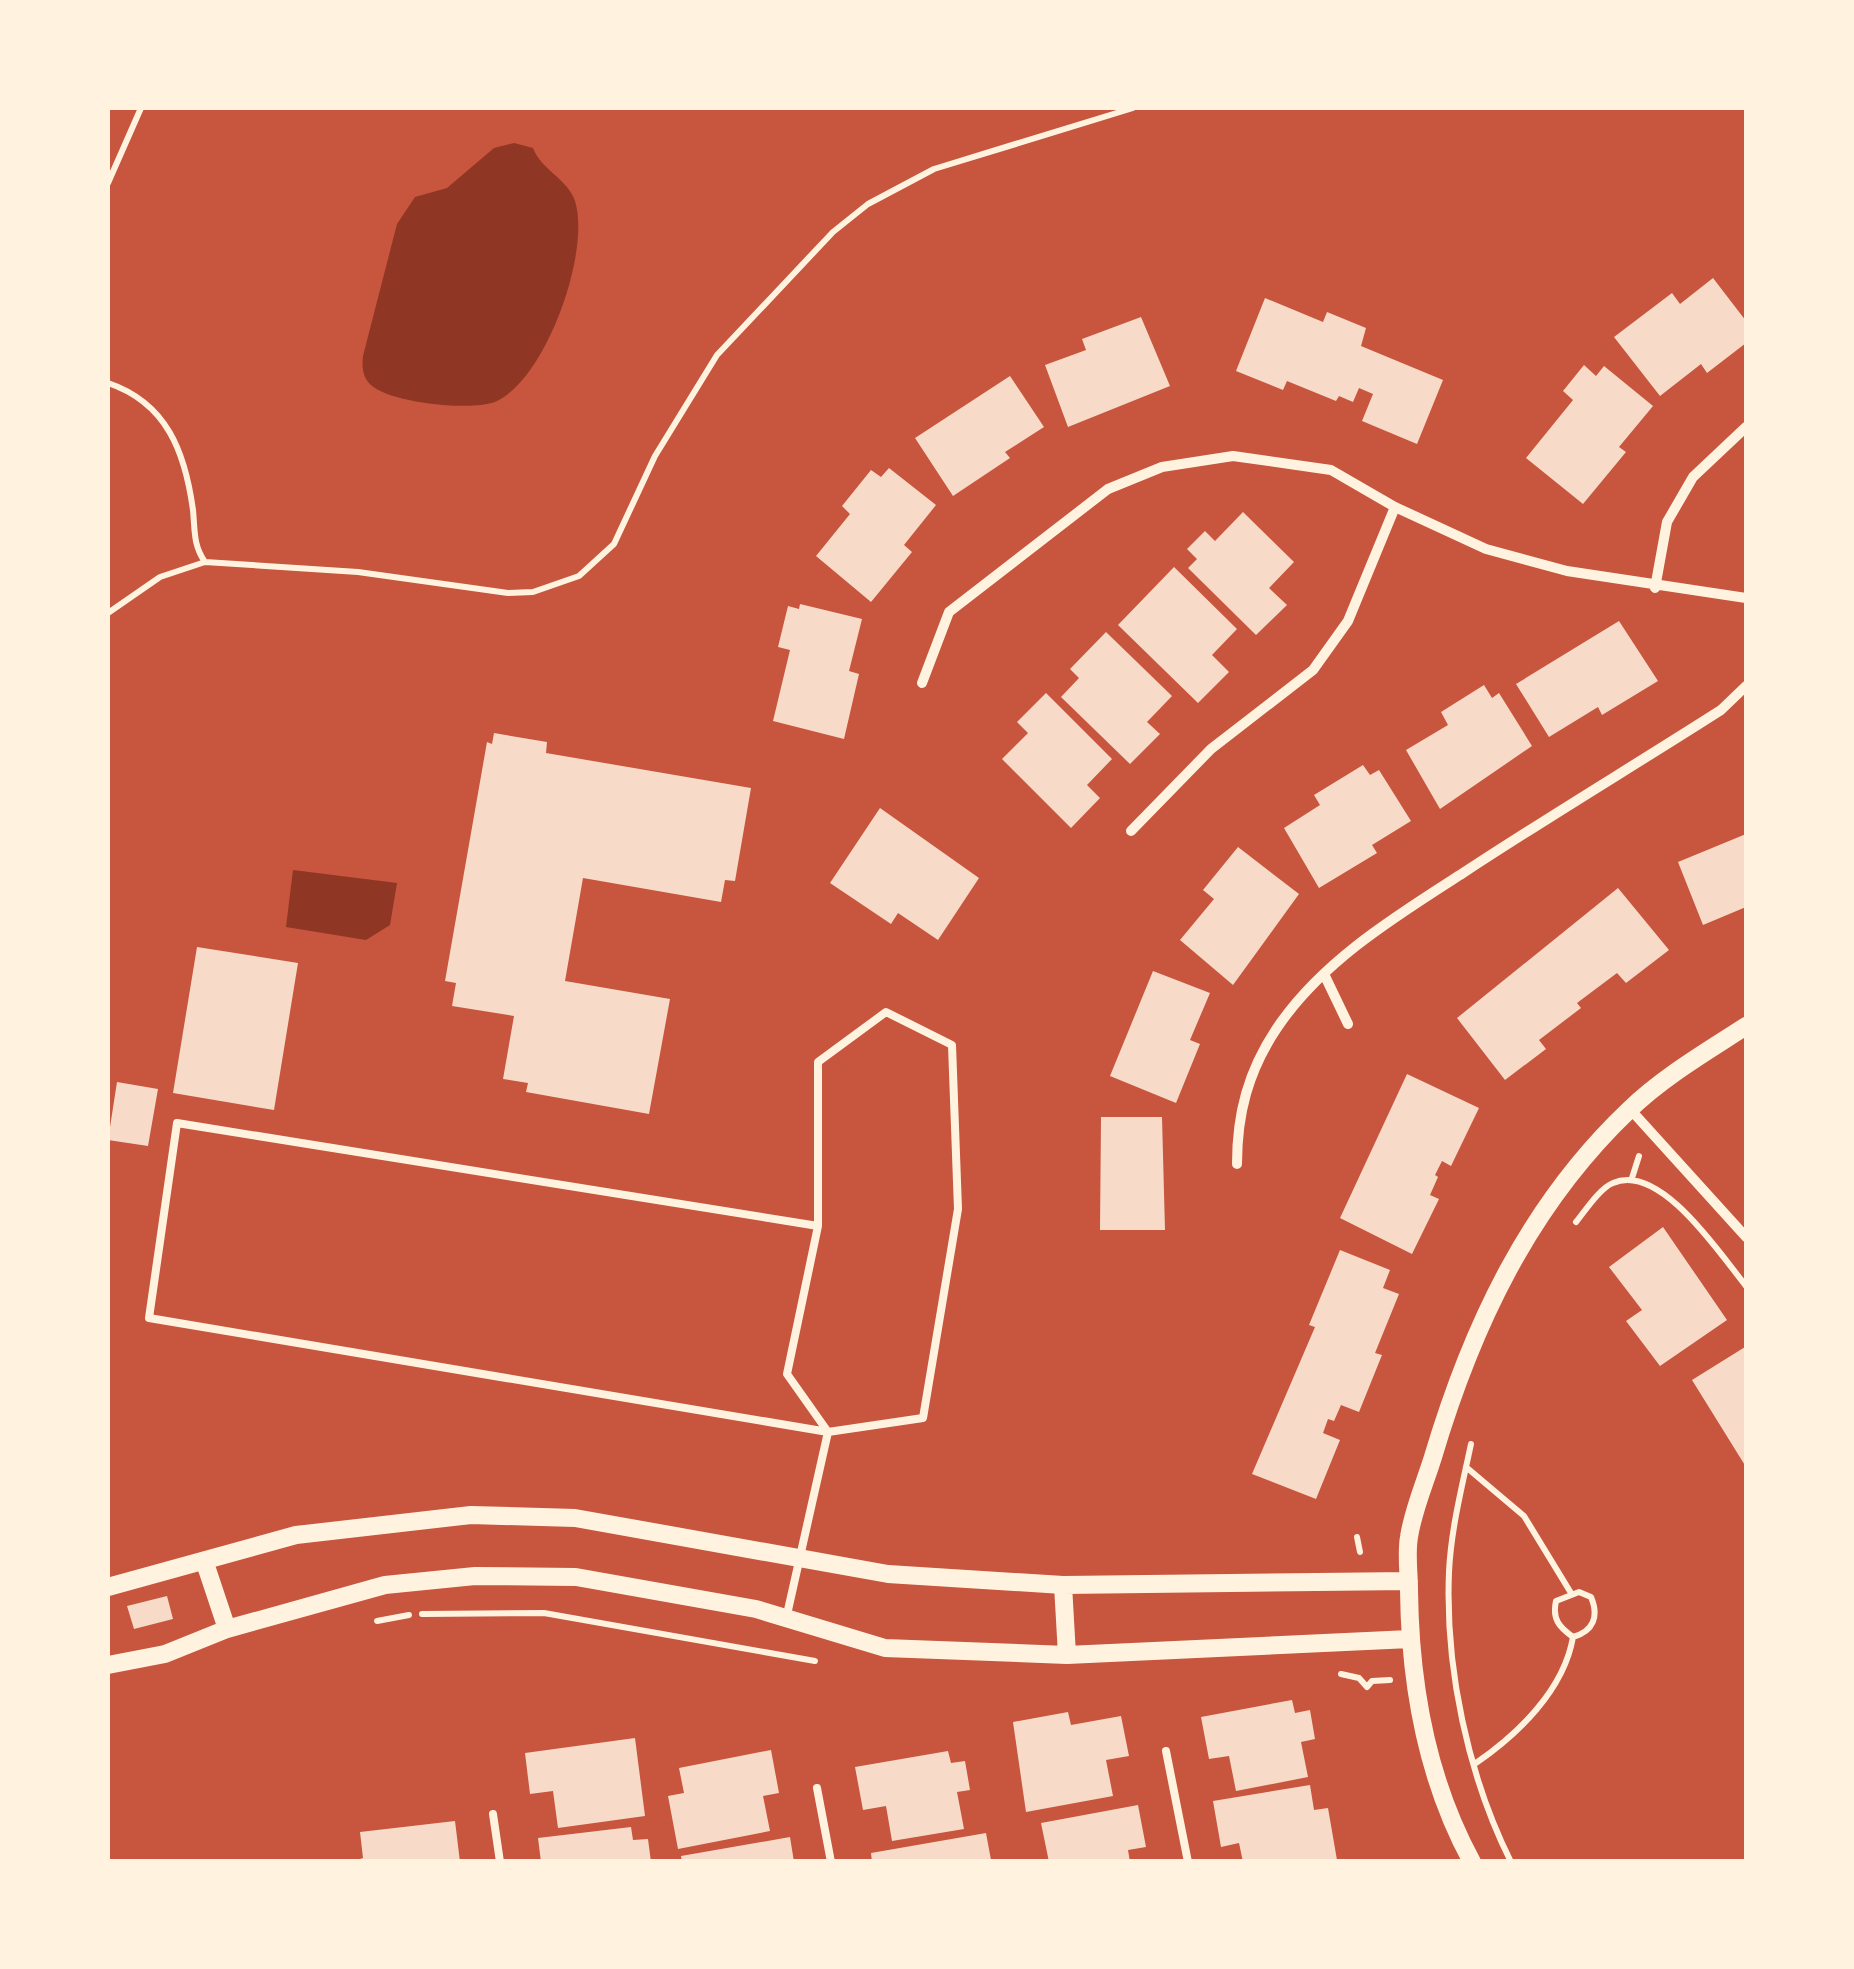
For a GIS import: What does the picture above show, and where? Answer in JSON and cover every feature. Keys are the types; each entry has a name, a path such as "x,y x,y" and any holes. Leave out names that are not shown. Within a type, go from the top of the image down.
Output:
{"street":[{"path":"1655,588 1667,522 1693,476 1746,426"},
{"path":"922,683 949,612 1108,489 1162,467 1233,456 1331,470 1395,507 1486,548 1567,572 1655,588 1726,592 1746,598"},
{"path":"1131,831 1211,749 1313,670 1348,620 1395,507"},
{"path":"1237,1164 1237,1115 1255,1068 1277,1028 1324,974 1390,920 1721,710 1746,686"},
{"path":"1324,974 1348,1024"},
{"path":"1472,1862 1450,1822 1433,1770 1410,1639 1409,1581 1409,1538 1470,1344 1508,1262 1562,1183 1630,1109 1694,1059 1746,1026"},
{"path":"1630,1109 1746,1237"},
{"path":"108,1587 296,1535 472,1515 575,1518 888,1574 1063,1585 1409,1581"},
{"path":"204,1563 226,1629"},
{"path":"108,1665 164,1654 226,1629 385,1585 476,1576 576,1577 786,1618 885,1648 1067,1655 1410,1639"},
{"path":"1063,1585 1067,1655"}],"lane":[{"path":"786,1618 828,1432 787,1374 818,1226 818,1062 886,1012 952,1044 958,1209 923,1418 828,1432 150,1318 177,1123 818,1226"},
{"path":"1166,1750 1188,1862"},
{"path":"817,1788 830,1862"},
{"path":"494,1814 500,1862"}],"path":[{"path":"108,183 141,108"},
{"path":"108,613 160,578 205,562 358,572 508,593 533,592 579,576 614,544 655,456 717,355 833,232 868,204 934,169 1133,108"},
{"path":"108,383 141,399 168,425 188,483 194,538 205,562"},
{"path":"1568,1234 1610,1183 1632,1178 1658,1186 1746,1286"},
{"path":"1473,1436 1456,1510 1450,1606 1464,1730 1496,1832 1510,1862"},
{"path":"1466,1466 1524,1516 1546,1545 1570,1593"},
{"path":"1570,1593 1591,1597 1596,1610 1595,1621 1584,1634 1573,1637 1562,1629 1554,1611 1556,1601 1570,1593"},
{"path":"365,1623 419,1614 544,1613 835,1664"},
{"path":"1476,1763 1508,1740 1546,1697 1570,1654 1573,1637"},
{"path":"1327,1672 1360,1678 1367,1687"}],"shaded area":[{"path":"514,143 533,148 575,201 578,223 570,281 547,341 515,388 497,401 452,406 413,401 381,391 366,378 363,356 397,224 415,197 447,188 494,148"},
{"path":"293,870 397,883 390,925 366,940 286,927"}],"building":[{"path":"1713,278 1746,321 1746,343 1707,373 1701,364 1660,396 1614,337 1672,293 1680,304"},
{"path":"1265,298 1323,322 1327,312 1366,328 1361,346 1443,380 1417,444 1362,421 1373,394 1359,388 1353,402 1339,396 1336,401 1287,381 1283,390 1236,371"},
{"path":"1141,317 1170,386 1068,427 1045,365 1086,350 1082,339"},
{"path":"1584,365 1596,376 1604,366 1653,406 1619,447 1626,452 1583,504 1526,458 1573,400 1563,391"},
{"path":"1010,376 1044,427 1005,452 1010,458 953,496 915,438"},
{"path":"889,468 936,505 904,545 912,552 871,602 816,556 850,514 842,506 871,470 881,477"},
{"path":"1243,512 1294,562 1269,588 1287,605 1256,635 1188,568 1197,559 1187,549 1205,531 1215,541"},
{"path":"1174,567 1237,629 1212,655 1229,672 1198,703 1118,625"},
{"path":"800,604 862,619 849,671 859,674 844,739 773,721 790,650 778,647 788,606 799,609"},
{"path":"1619,621 1658,681 1602,715 1598,707 1549,737 1516,684"},
{"path":"1106,632 1172,696 1147,722 1160,734 1130,764 1061,697 1079,678 1070,669"},
{"path":"1484,685 1492,698 1499,693 1532,746 1440,809 1406,750 1448,725 1441,712"},
{"path":"1046,693 1112,759 1087,785 1100,798 1071,828 1002,759 1028,733 1017,722"},
{"path":"494,733 547,742 546,753 751,788 735,881 725,880 721,902 583,878 565,981 670,999 649,1114 526,1092 528,1083 503,1079 514,1016 452,1006 456,983 445,981 487,742 492,744"},
{"path":"1363,765 1370,775 1379,770 1411,821 1372,845 1377,853 1319,888 1284,828 1320,805 1314,795"},
{"path":"880,808 979,878 938,940 898,913 891,924 830,883"},
{"path":"1746,834 1746,907 1703,925 1678,862"},
{"path":"1238,847 1299,894 1233,985 1180,940 1214,899 1203,890"},
{"path":"1618,888 1669,950 1626,983 1617,973 1577,1003 1581,1008 1539,1040 1546,1049 1505,1080 1457,1018"},
{"path":"197,947 298,963 274,1110 173,1093"},
{"path":"1153,971 1210,993 1190,1040 1200,1044 1176,1103 1110,1076"},
{"path":"1407,1074 1479,1108 1451,1166 1442,1161 1435,1175 1438,1177 1430,1195 1439,1199 1412,1254 1340,1218"},
{"path":"117,1082 158,1089 148,1146 108,1140"},
{"path":"1101,1117 1162,1117 1165,1230 1100,1230"},
{"path":"1663,1227 1727,1320 1660,1366 1626,1321 1642,1310 1609,1267"},
{"path":"1340,1250 1390,1270 1383,1288 1399,1294 1375,1353 1382,1355 1359,1412 1341,1405 1334,1421 1328,1419 1323,1433 1340,1440 1316,1499 1252,1474 1315,1327 1309,1325"},
{"path":"1745,1347 1746,1350 1746,1467 1692,1380"},
{"path":"167,1596 173,1619 134,1629 127,1606"},
{"path":"1292,1700 1295,1713 1310,1710 1315,1739 1301,1742 1308,1777 1236,1791 1229,1756 1209,1759 1201,1717"},
{"path":"1068,1712 1071,1725 1121,1716 1129,1756 1106,1760 1113,1796 1026,1812 1013,1722"},
{"path":"635,1738 645,1816 558,1828 553,1791 530,1794 525,1753"},
{"path":"771,1750 779,1793 763,1796 770,1831 678,1849 668,1796 684,1793 679,1768"},
{"path":"948,1751 951,1763 965,1761 970,1790 957,1792 964,1829 892,1841 886,1806 863,1810 855,1767"},
{"path":"1310,1785 1314,1810 1328,1808 1337,1860 1243,1862 1239,1843 1221,1847 1213,1801"},
{"path":"1138,1805 1146,1847 1128,1850 1130,1862 1049,1862 1041,1823"},
{"path":"455,1821 460,1862 351,1862 363,1858 360,1832"},
{"path":"631,1827 633,1840 648,1839 651,1862 541,1862 538,1838"},
{"path":"986,1833 991,1860 986,1862 872,1862 871,1853"},
{"path":"790,1837 794,1862 682,1862 681,1856"}]}
